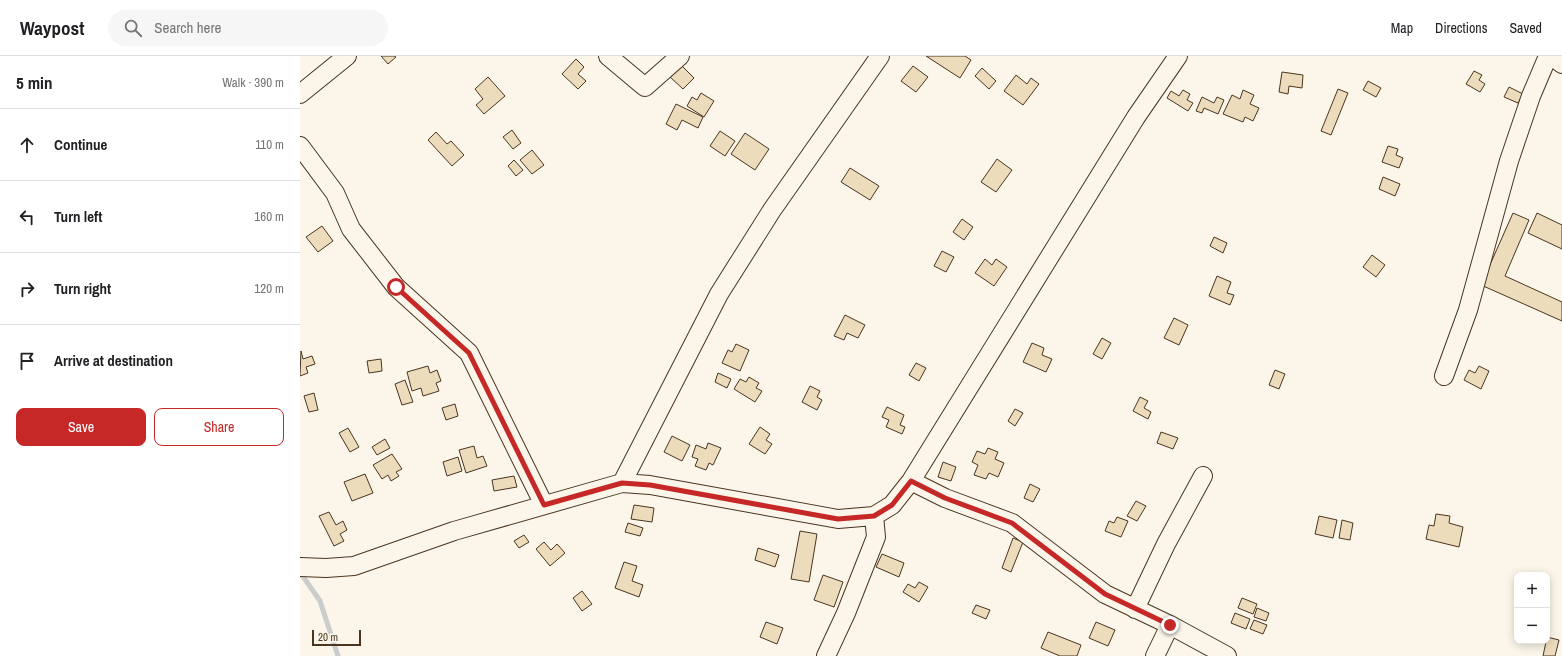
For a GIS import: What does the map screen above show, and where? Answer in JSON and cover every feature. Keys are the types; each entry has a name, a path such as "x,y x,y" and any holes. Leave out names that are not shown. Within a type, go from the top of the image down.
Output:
{"street":[{"path":"300,94 347,56"},
{"path":"608,56 645,87 680,56"},
{"path":"622,483 719,294 772,210 880,56"},
{"path":"300,567 326,568 354,566 454,531 622,483 650,485 838,519 874,516 892,505 911,481 1136,117 1178,56"},
{"path":"1444,376 1468,310 1509,161 1530,96 1548,56"},
{"path":"1552,56 1562,64"},
{"path":"300,146 335,193 351,229 396,287 469,353 544,505"},
{"path":"1135,609 1166,544 1203,476"},
{"path":"911,481 945,498 1012,523 1105,594 1170,625 1227,656"},
{"path":"826,656 846,613 876,537 874,516"},
{"path":"1156,656 1170,625"}],"building":[{"path":"381,56 394,56 396,57 388,64"},
{"path":"926,56 965,56 971,60 960,78"},
{"path":"576,59 584,67 578,74 586,81 578,89 562,74"},
{"path":"682,66 694,78 683,89 670,77"},
{"path":"913,66 928,77 916,92 901,81"},
{"path":"982,68 996,81 989,89 975,76"},
{"path":"1474,71 1482,75 1479,80 1485,84 1480,92 1466,84"},
{"path":"1282,72 1303,75 1302,88 1289,86 1288,94 1279,92"},
{"path":"1016,75 1027,84 1031,78 1039,84 1023,105 1004,91"},
{"path":"488,77 505,96 484,114 476,105 483,99 475,89"},
{"path":"1368,81 1381,88 1376,97 1363,90"},
{"path":"1509,87 1523,94 1518,103 1504,97"},
{"path":"1338,89 1348,93 1331,135 1321,131"},
{"path":"1183,90 1190,94 1187,100 1193,103 1188,111 1167,98 1171,91 1179,96"},
{"path":"1243,90 1254,95 1250,104 1259,108 1253,121 1245,117 1243,122 1223,114 1232,95 1240,99"},
{"path":"701,93 714,101 704,117 687,106 692,97 697,100"},
{"path":"1202,97 1214,103 1217,97 1224,100 1218,114 1204,108 1202,113 1196,111"},
{"path":"676,104 703,117 698,128 682,120 677,130 666,124"},
{"path":"512,130 521,143 513,149 503,137"},
{"path":"720,131 735,141 725,156 710,146"},
{"path":"436,132 447,144 451,141 464,155 452,166 428,140"},
{"path":"745,133 769,149 755,170 731,154"},
{"path":"1388,146 1398,149 1396,155 1403,158 1399,168 1382,162"},
{"path":"532,150 544,165 532,174 520,160"},
{"path":"997,159 1012,170 996,192 981,182"},
{"path":"514,160 523,170 516,176 508,166"},
{"path":"850,168 879,186 870,200 841,182"},
{"path":"1383,177 1400,184 1395,196 1379,189"},
{"path":"1513,213 1529,220 1505,276 1562,302 1562,321 1481,285"},
{"path":"1537,213 1562,225 1562,249 1528,233"},
{"path":"962,219 973,227 964,240 953,232"},
{"path":"322,226 333,241 318,252 306,237"},
{"path":"1214,237 1227,243 1223,253 1210,246"},
{"path":"942,251 954,257 946,272 934,266"},
{"path":"1372,255 1385,265 1376,277 1363,267"},
{"path":"985,259 992,265 996,259 1007,267 994,286 975,273"},
{"path":"1217,276 1231,282 1227,293 1234,295 1230,305 1209,296"},
{"path":"845,315 865,325 858,338 847,333 844,340 834,336"},
{"path":"1174,318 1188,325 1179,345 1164,338"},
{"path":"1102,338 1111,343 1102,359 1093,354"},
{"path":"1032,343 1044,348 1042,355 1052,359 1046,372 1023,362"},
{"path":"736,344 749,350 740,371 722,363 728,350 732,352"},
{"path":"301,351 303,359 312,356 315,364 306,367 308,373 300,376"},
{"path":"381,359 382,371 369,373 367,361"},
{"path":"916,363 926,368 919,381 909,375"},
{"path":"428,366 430,373 437,370 441,381 436,383 439,391 423,396 421,388 412,391 407,372"},
{"path":"1479,366 1489,371 1481,389 1464,380 1469,370 1475,373"},
{"path":"1275,370 1285,374 1279,389 1269,385"},
{"path":"718,373 731,379 727,388 715,382"},
{"path":"749,377 759,383 756,388 762,391 755,402 734,389 740,379 746,382"},
{"path":"405,380 413,402 402,405 395,384"},
{"path":"810,386 820,391 817,397 822,400 817,410 802,402"},
{"path":"314,393 318,410 309,412 304,396"},
{"path":"1140,397 1148,401 1144,408 1151,412 1148,419 1133,411"},
{"path":"455,404 458,416 446,420 442,408"},
{"path":"887,407 904,415 900,425 905,427 902,434 886,427 889,420 882,417"},
{"path":"1015,409 1023,413 1015,426 1008,421"},
{"path":"760,427 770,434 766,440 772,444 765,454 749,444"},
{"path":"348,428 359,447 350,452 339,433"},
{"path":"1161,432 1178,438 1173,449 1157,443"},
{"path":"672,436 690,445 682,461 664,452"},
{"path":"385,439 390,448 377,455 372,447"},
{"path":"708,443 721,448 713,465 709,463 706,470 695,466 698,459 692,457 696,445 706,449"},
{"path":"474,446 477,458 483,456 487,466 466,473 459,450"},
{"path":"988,448 998,452 995,459 1004,463 998,477 989,473 986,479 974,475 978,465 972,462 977,451 985,454"},
{"path":"392,454 402,469 396,472 399,476 391,481 388,475 382,479 373,465"},
{"path":"458,457 462,471 447,476 443,462"},
{"path":"943,462 956,467 951,481 938,477"},
{"path":"365,474 373,493 352,501 344,482"},
{"path":"514,476 517,487 494,491 492,480"},
{"path":"1030,484 1040,489 1033,502 1024,498"},
{"path":"1136,501 1146,506 1137,521 1127,516"},
{"path":"634,505 654,508 652,522 631,519"},
{"path":"329,512 336,525 343,521 347,530 340,534 344,541 334,546 319,516"},
{"path":"1436,514 1450,516 1449,523 1463,527 1459,547 1426,539 1429,525 1434,526"},
{"path":"1319,516 1337,520 1333,538 1315,534"},
{"path":"1117,517 1128,521 1121,537 1105,531 1109,521 1114,523"},
{"path":"1342,520 1353,523 1350,540 1339,538"},
{"path":"628,523 643,528 640,536 625,532"},
{"path":"800,531 817,534 809,582 791,579"},
{"path":"524,535 529,542 519,548 514,541"},
{"path":"1013,538 1023,542 1011,572 1002,568"},
{"path":"544,542 551,550 557,544 565,553 550,566 536,549"},
{"path":"758,548 779,555 775,567 755,560"},
{"path":"882,554 904,563 899,577 876,567"},
{"path":"624,562 637,566 632,581 643,585 639,597 615,588"},
{"path":"823,575 843,582 834,607 814,600"},
{"path":"919,582 928,587 919,602 903,592 908,584 915,588"},
{"path":"582,591 592,604 582,611 573,598"},
{"path":"1242,598 1257,604 1253,614 1238,608"},
{"path":"976,605 990,610 986,619 972,613"},
{"path":"1257,608 1269,613 1266,621 1254,617"},
{"path":"1235,613 1250,619 1246,629 1231,623"},
{"path":"1254,620 1267,625 1263,634 1250,629"},
{"path":"766,622 783,628 777,644 760,637"},
{"path":"1096,622 1115,630 1108,646 1089,638"},
{"path":"1048,632 1081,645 1077,656 1060,656 1041,648"},
{"path":"1550,638 1559,640 1555,656 1543,656 1546,644 1550,644"}],"waterway":[{"path":"300,572 320,601 338,656"}],"route":[{"path":"396,287 469,353 544,505 622,483 650,485 838,519 874,516 892,505 911,481 945,498 1012,523 1105,594 1170,625"}]}
